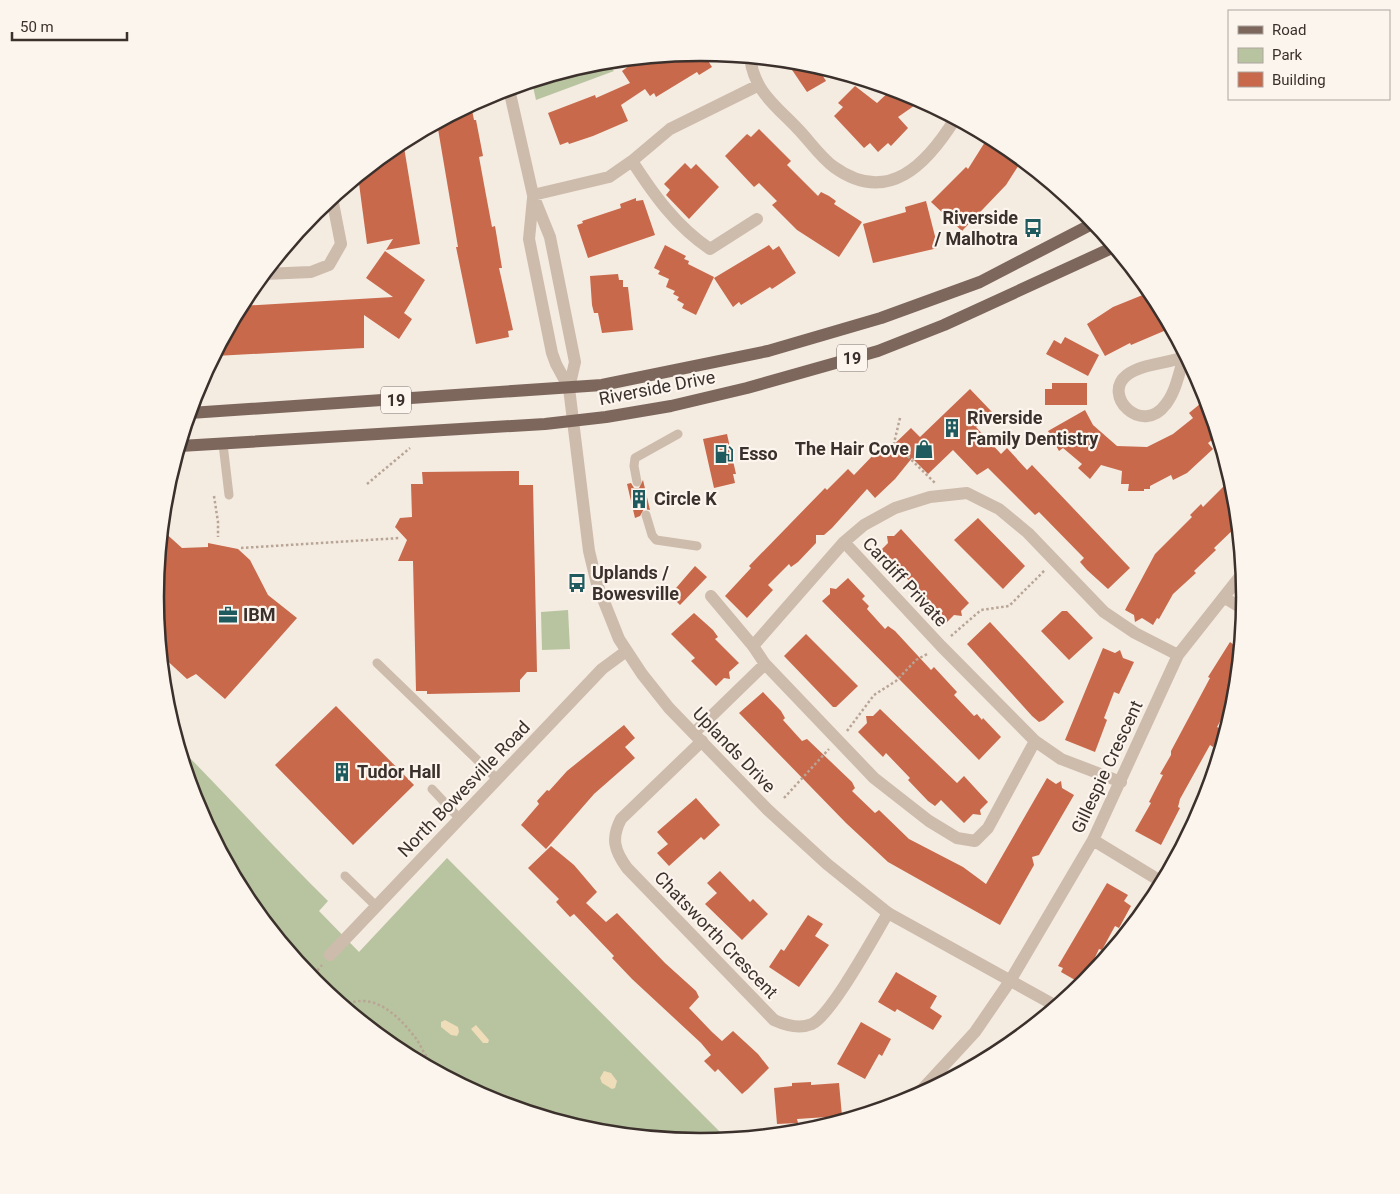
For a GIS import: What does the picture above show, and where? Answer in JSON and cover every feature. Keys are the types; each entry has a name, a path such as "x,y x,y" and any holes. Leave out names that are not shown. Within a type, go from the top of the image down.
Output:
{"main road":[{"name":"Riverside Drive","path":"198,413 602,385 768,351 881,318 980,282 1087,227"},
{"name":"Riverside Drive","path":"187,446 574,420 606,417 681,403 747,388 878,351 944,326 1108,250"}],"street":[{"path":"752,64 757,86 834,167 864,182 882,183 898,179 910,172 937,148 952,125"},
{"path":"534,195 609,177 632,161 670,129 757,86"},
{"path":"511,96 534,195 550,238 575,362 570,388"},
{"path":"632,161 656,198 689,235 710,249 757,219"},
{"path":"534,195 529,239 552,353 570,388"},
{"path":"273,274 311,272 329,265 341,244 334,206"},
{"path":"1179,359 1146,368 1124,378 1120,385 1119,393 1129,413 1137,416 1146,416 1160,411 1174,392 1182,365"},
{"name":"Uplands Drive","path":"570,388 589,551 597,584 626,652 669,708 775,817 827,864 888,913 1050,1003"},
{"path":"753,646 844,542 864,525 895,508 930,497 967,494 999,509 1028,533 1104,612 1134,633 1178,656"},
{"name":"Cardiff Private","path":"844,542 941,646 1036,741 1061,759 1121,782"},
{"name":"Gillespie Crescent","path":"931,1080 975,1032 1010,981 1094,840 1178,656 1236,583"},
{"path":"711,596 753,646 765,664 874,778 929,821 957,838 975,841 988,828 1036,741"},
{"path":"1225,598 1236,605"},
{"name":"North Bowesville Road","path":"330,955 608,663 626,652"},
{"name":"Chatsworth Crescent","path":"765,664 621,819 615,831 616,853 627,868 774,1020 793,1026 813,1023 833,1002 888,913"},
{"path":"1094,840 1156,878"}],"lane":[{"path":"637,482 634,466 635,458 678,434"},
{"path":"223,444 230,495"},
{"path":"646,515 652,535 656,540 697,546"},
{"path":"376,663 497,779"},
{"path":"432,789 460,819"},
{"path":"345,876 376,906"}],"path":[{"path":"900,418 894,443 949,495"},
{"path":"366,484 410,448"},
{"path":"214,496 218,537"},
{"path":"240,548 400,538"},
{"path":"784,798 846,733 874,695 896,681 916,660 941,646 981,610 1009,606 1054,560"},
{"path":"350,1003 372,1003 392,1011 418,1041 428,1059"}],"green space":[{"path":"612,69 614,71 536,100 533,88 595,72"},
{"path":"568,610 570,649 542,650 541,612"},
{"path":"190,758 328,901 319,911 359,952 447,858 720,1132 665,1132 630,1128 561,1114 495,1092 432,1061 402,1042 347,1000 321,976 275,923 236,865 205,802"}],"sand":[{"path":"445,1020 458,1027 459,1032 457,1036 451,1035 441,1027 441,1022"},
{"path":"476,1025 489,1040 488,1043 483,1043 471,1029"},
{"path":"604,1071 611,1073 617,1081 615,1088 612,1089 602,1083 600,1078"}],"building":[{"path":"708,61 712,67 699,75 697,72 656,97 654,93 650,96 645,89 621,105 628,121 593,136 560,145 548,113 595,95 596,98 630,83 622,71 629,66 665,62"},
{"path":"792,70 823,76 826,81 807,92"},
{"path":"855,86 877,103 886,95 914,106 898,117 908,128 891,146 888,143 878,152 870,143 864,148 834,116 843,107 838,103"},
{"path":"473,113 474,120 476,120 483,156 479,157 492,227 495,226 502,268 499,268 513,330 508,331 509,337 476,344 456,247 458,247 438,130"},
{"path":"759,129 791,161 787,165 818,196 821,192 829,196 836,201 834,204 862,222 839,257 797,230 772,205 777,201 759,183 754,187 725,156 747,134 751,137"},
{"path":"984,143 1018,166 1006,185 962,231 931,202 966,167 968,169"},
{"path":"405,150 420,244 386,250 393,239 367,244 359,184"},
{"path":"685,163 691,169 696,164 719,187 689,219 666,195 670,190 664,184"},
{"path":"636,198 636,201 643,200 655,235 588,258 577,225 583,223 582,221 621,208 620,204"},
{"path":"926,201 938,248 873,263 863,224 906,212 905,207"},
{"path":"665,245 686,256 684,259 689,261 688,264 714,277 696,315 682,308 684,304 677,300 679,297 673,294 675,291 666,287 669,279 658,274 660,271 654,268"},
{"path":"769,245 773,250 779,246 796,273 772,289 770,287 741,305 739,302 733,307 714,278"},
{"path":"385,251 425,280 404,313 412,319 399,339 364,315 364,348 222,356 251,305 393,297 366,278"},
{"path":"618,274 619,280 623,280 623,287 628,287 633,330 602,333 598,313 594,313 592,305 590,276"},
{"path":"1142,295 1165,331 1131,345 1130,343 1105,356 1087,324 1113,307"},
{"path":"1065,337 1099,355 1088,376 1046,354 1054,340 1061,344"},
{"path":"1052,383 1087,383 1087,405 1045,405 1045,389 1052,389"},
{"path":"970,389 992,412 976,427 1001,454 1007,448 1027,470 1032,465 1130,568 1108,589 1087,570 1080,562 1084,558 1039,512 1035,515 988,468 977,475 953,450 928,474 912,458 895,479 875,498 867,489 832,528 824,535 816,535 816,543 798,562 791,567 789,564 768,585 773,590 747,618 725,596 751,568 749,566 825,488 827,490 848,469 854,475 880,448 885,453 911,428 920,437"},
{"path":"1199,404 1212,440 1208,443 1213,449 1187,473 1173,480 1171,475 1150,486 1150,489 1144,489 1144,491 1128,491 1129,484 1121,484 1122,471 1101,465 1090,479 1078,468 1082,464 1063,448 1059,451 1048,431 1085,410 1093,425 1117,446 1147,447 1173,434 1193,418 1189,413"},
{"path":"727,434 736,474 733,474 735,483 714,488 703,439"},
{"path":"519,471 519,485 533,485 537,672 527,672 520,680 520,692 427,694 427,691 416,691 413,561 398,561 407,540 395,527 400,518 412,517 411,484 423,484 422,472"},
{"name":"Circle K","path":"643,480 650,510 644,509 640,516 635,518 627,484 631,483 634,488 639,488"},
{"path":"1224,486 1231,531 1214,548 1216,550 1194,571 1196,573 1173,594 1159,619 1157,618 1153,625 1142,618 1135,622 1134,615 1125,610 1155,554 1192,517 1190,515 1201,504 1203,507"},
{"path":"978,518 1025,566 1003,589 954,540"},
{"path":"901,529 969,603 961,611 962,616 954,615 945,624 921,598 924,595 879,552 888,543 887,536 894,536"},
{"name":"IBM","path":"168,535 182,548 208,547 208,543 238,549 250,560 268,595 297,618 225,699 196,674 187,679 168,662 164,597"},
{"path":"695,566 707,577 680,605 670,595"},
{"path":"848,578 865,596 862,599 869,606 867,609 885,629 888,626 895,631 931,670 934,667 957,692 954,695 974,716 977,714 982,720 983,718 1001,737 979,760 822,601 830,594 830,588 836,589"},
{"path":"1062,611 1067,611 1093,638 1069,660 1041,631"},
{"path":"694,613 713,630 718,637 715,639 739,663 729,672 730,679 724,678 716,686 691,661 695,658 671,634"},
{"path":"990,622 1064,702 1044,720 1039,722 1032,716 967,644"},
{"path":"806,634 858,686 836,707 833,707 784,656"},
{"path":"1230,642 1234,645 1231,667 1214,745 1213,747 1210,745 1180,799 1178,807 1180,808 1161,845 1135,831 1151,803 1149,802 1163,775 1160,774 1210,678 1208,677"},
{"path":"1103,648 1115,653 1120,650 1123,658 1134,662 1119,694 1114,692 1104,718 1107,720 1095,752 1065,740"},
{"path":"763,692 781,711 785,718 783,720 802,741 807,739 852,782 855,788 852,791 875,813 879,810 909,839 963,867 986,884 1047,778 1056,784 1061,781 1062,788 1074,795 1039,855 1032,857 1034,865 1000,925 888,862 846,823 739,713"},
{"name":"Tudor Hall","path":"336,706 414,785 353,845 275,765"},
{"path":"880,709 957,783 964,776 988,802 980,810 981,815 973,814 964,823 941,800 935,806 908,780 910,778 886,753 883,757 858,732 867,723 866,716 873,716"},
{"path":"624,725 635,738 625,747 635,758 594,794 546,849 521,825 539,804 537,801 547,790 549,791 567,771"},
{"path":"696,798 720,825 704,840 701,837 669,866 657,853 668,844 657,832"},
{"path":"551,846 574,865 597,892 586,903 606,922 617,913 665,963 696,991 699,997 689,1008 712,1032 722,1041 733,1031 758,1054 769,1068 742,1094 718,1069 715,1072 704,1061 711,1055 701,1043 632,979 612,958 614,956 574,914 570,917 556,902 559,899 528,868"},
{"path":"720,871 750,902 753,899 768,914 742,940 705,904 717,893 707,883"},
{"path":"1107,883 1128,895 1124,901 1131,906 1119,928 1115,926 1102,950 1099,949 1094,960 1079,976 1075,980 1061,972 1063,968 1058,966"},
{"path":"808,915 823,924 815,936 829,945 799,987 769,967 781,949 784,951"},
{"path":"896,972 937,996 930,1008 942,1016 933,1030 897,1009 895,1012 878,1002"},
{"path":"861,1022 891,1039 882,1056 879,1054 865,1079 837,1064"},
{"path":"811,1082 811,1085 839,1083 842,1113 826,1117 797,1119 798,1123 777,1124 774,1088 792,1086 792,1083"}],"place":[{"name":"Riverside / Malhotra","path":"1033,228"},
{"name":"Riverside Family Dentistry","path":"952,428"},
{"name":"The Hair Cove","path":"924,449"},
{"name":"Esso","path":"724,454"},
{"name":"Circle K","path":"639,499"},
{"name":"Uplands / Bowesville","path":"577,583"},
{"name":"IBM","path":"228,615"},
{"name":"Tudor Hall","path":"342,772"}]}
